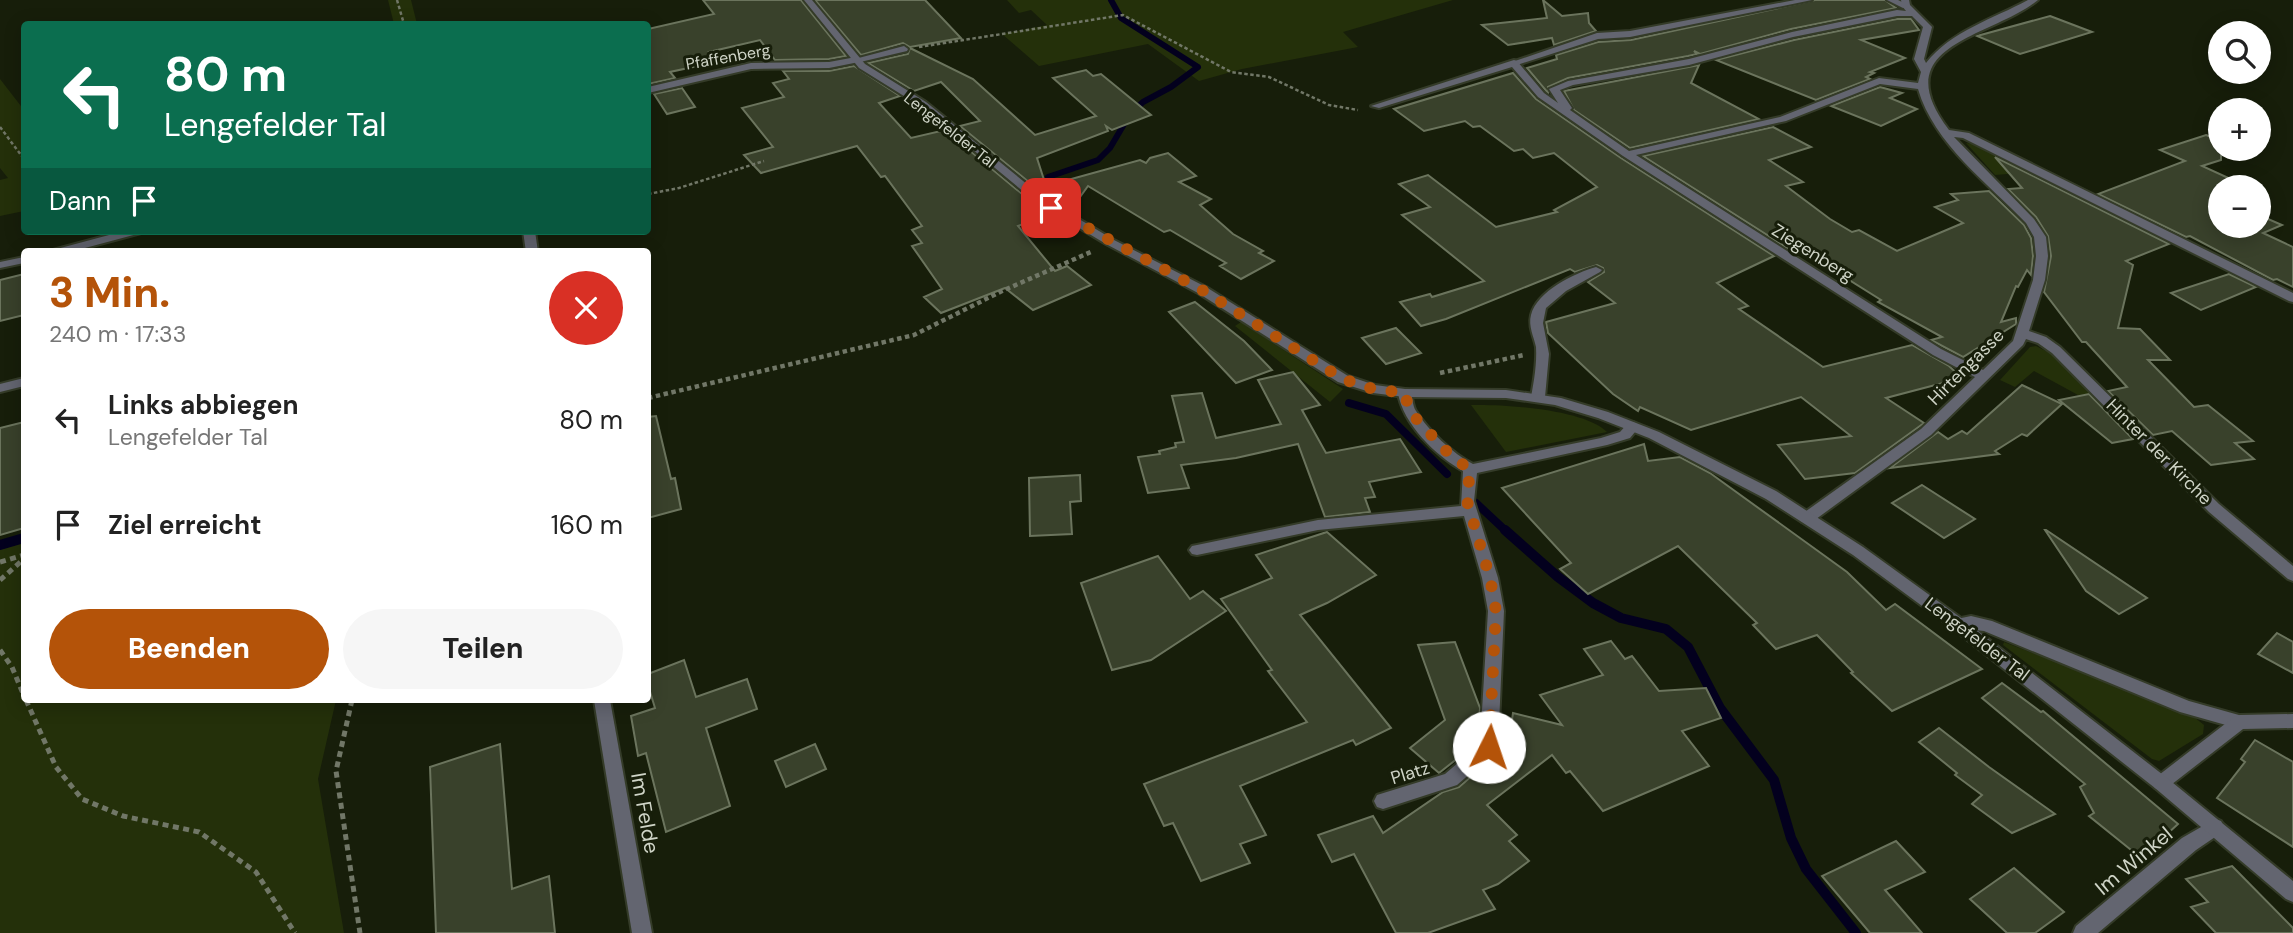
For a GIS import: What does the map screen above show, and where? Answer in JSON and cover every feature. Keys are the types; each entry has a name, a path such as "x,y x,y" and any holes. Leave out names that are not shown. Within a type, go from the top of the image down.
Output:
{"street":[{"name":"Lengefelder Tal","path":"808,0 856,60 929,109 1027,191 1110,242 1202,290 1343,379 1373,389 1405,393 1538,397 1633,426 1721,467 1807,518 1958,624 2161,783 2293,892"},
{"path":"1376,106 1597,36 1630,34 1688,20 1808,0"},
{"path":"1891,0 1905,3 1928,27 1919,59 1925,71"},
{"path":"1626,154 1783,119 1879,81 1923,87 1925,71 1940,52 2035,0"},
{"name":"Ziegenberg","path":"1572,115 1554,89 1571,83 1689,62 1792,34 1897,13 1915,14"},
{"name":"Pfaffenberg","path":"651,89 751,66 829,65 904,49"},
{"name":"Ziegenberg","path":"1514,63 1541,95 1626,154 1945,356 1984,376"},
{"name":"Hirtengasse","path":"1807,518 1926,432 2018,344 2040,275 2043,251 2030,221 1947,133 1928,104 1923,87"},
{"path":"1947,133 1969,137 2293,298"},
{"path":"72,248 122,235"},
{"path":"0,265 21,261"},
{"path":"1538,397 1542,353 1536,318 1542,305 1576,279 1596,270"},
{"name":"Hinter der Kirche","path":"2023,333 2053,347 2199,494 2293,575"},
{"path":"0,388 21,383"},
{"path":"1405,393 1409,411 1453,458 1470,469 1513,463 1592,445 1623,436 1633,426"},
{"name":"Platz","path":"1383,802 1451,780 1489,747 1496,611 1490,578 1467,496 1470,469"},
{"path":"1197,550 1318,525 1470,510"},
{"path":"1958,624 1971,622 1986,625 2186,707 2240,722 2293,721"},
{"name":"Im Felde","path":"604,703 642,933"},
{"path":"2161,783 2240,722"},
{"name":"Im Winkel","path":"2083,933 2189,844 2215,827"}],"path":[{"path":"397,0 403,21"},
{"path":"904,49 1120,15 1231,72 1269,77 1329,105 1347,110 1376,106"},
{"path":"0,127 21,155"},
{"path":"651,193 679,188 764,161"},
{"path":"651,397 914,335 1110,242"},
{"path":"1439,374 1536,352 1542,353"},
{"path":"0,562 21,558"},
{"path":"0,580 21,560"},
{"path":"0,650 12,667 21,688"},
{"path":"27,703 55,767 82,799 122,816 199,832 256,872 295,933"},
{"path":"351,703 336,771 360,933"}],"green space":[{"path":"388,0 411,0 416,21 393,21"},
{"path":"1007,0 1453,0 1343,32 1358,47 1242,69 1199,81 1148,44 1039,66 1002,34 1047,25 1031,10 1019,13"},
{"path":"0,79 21,106 21,212 0,216 0,180 8,178 0,168"},
{"path":"1966,143 1975,144 2031,172 1995,175"},
{"path":"1241,322 1343,389 1330,402 1235,326"},
{"path":"2036,346 2050,353 2090,394 2078,395 2034,371 2015,387 2000,380 2030,347"},
{"path":"1471,405 1522,407 1562,413 1596,424 1607,432 1506,452"},
{"path":"21,535 21,703 335,703 318,779 344,933 0,933 0,540"},
{"path":"2004,642 2189,713 2204,725 2203,734 2159,761 2152,759 2003,645"}],"building":[{"path":"703,0 801,0 846,56 775,60 760,40 709,52 716,62 670,72 675,78 651,83 651,28 714,14"},
{"path":"815,0 925,0 961,38 910,47 903,43 861,55"},
{"path":"1543,0 1562,16 1588,13 1589,23 1596,31 1554,45 1552,38 1508,45 1482,25 1547,18"},
{"path":"1815,0 1885,0 1896,8 1791,29 1700,54 1694,51 1697,54 1568,78 1548,87 1548,93 1527,68 1557,59 1556,55 1598,42 1631,40"},
{"path":"2050,16 2092,32 2020,54 1977,36"},
{"path":"1897,19 1911,19 1919,30 1861,40 1905,58 1870,72 1874,73 1866,77 1870,79 1816,100 1716,60 1794,40"},
{"path":"910,48 973,79 1035,135 1096,116 1053,78 1086,70 1093,76 1101,74 1151,115 1112,130 1106,126 1108,131 1037,158 1046,186 1140,160 1146,163 1150,158 1168,153 1196,176 1179,182 1211,199 1200,205 1233,234 1263,251 1259,253 1274,261 1241,279 1220,266 1226,263 1170,230 1164,232 1088,186 1075,204 1065,208 1046,196 960,126 980,121 941,82 914,91 868,63 908,54"},
{"path":"1699,65 1691,83 1759,119 1630,148 1574,110 1564,91"},
{"path":"854,66 900,96 879,103 911,138 945,130 1034,204 1050,214 1018,226 1055,271 1067,266 1091,285 1033,310 1005,288 941,313 924,297 942,289 912,246 922,243 912,230 922,226 885,176 881,177 857,146 761,173 744,155 773,147 742,108 784,97 773,83 789,79 783,71 829,71"},
{"path":"1513,73 1536,99 1621,158 1774,256 1717,283 1748,306 1739,309 1823,367 1912,345 1949,366 1962,378 1886,398 1924,423 1855,473 1805,479 1778,445 1851,436 1801,397 1691,430 1640,407 1638,411 1613,394 1548,333 1546,322 1615,303 1588,282 1604,272 1603,268 1597,265 1575,272 1570,269 1446,319 1421,326 1400,302 1430,294 1432,297 1484,281 1402,215 1430,207 1399,184 1428,175 1496,227 1557,212 1554,210 1597,187 1554,153 1533,158 1523,149 1514,151 1480,126 1473,127 1465,121 1424,131 1394,109"},
{"path":"1880,87 1902,93 1890,98 1917,109 1881,126 1831,106"},
{"path":"682,88 695,107 667,114 654,94"},
{"path":"1773,127 1811,147 1769,160 1803,182 1786,186 1852,232 1859,230 1897,251 1963,223 1935,207 1958,200 1951,194 1989,191 2024,225 2031,238 2031,275 2027,270 2018,287 2016,286 2001,322 2016,318 2016,324 1963,357 1931,340 1942,337 1878,302 1881,300 1795,246 1789,249 1643,156"},
{"path":"2208,136 2208,161 2218,161 2202,166 2222,175 2208,175 2208,238 2271,237 2293,247 2293,287 2277,279 2273,280 2190,236 2186,237 2098,194 2185,161 2160,150"},
{"path":"1995,157 2169,244 2126,261 2133,265 2118,328 2140,329 2170,360 2148,360 2194,407 2208,405 2253,441 2235,443 2254,459 2211,465 2172,431 2153,435 2108,391 2127,387 2086,342 2082,342 2044,292 2051,256 2048,236 2036,217 2008,189 2022,188"},
{"path":"2271,220 2282,225 2271,230"},
{"path":"2229,274 2256,287 2201,310 2171,293"},
{"path":"21,275 21,316 0,321 0,280"},
{"path":"1195,302 1244,341 1272,370 1236,383 1169,312"},
{"path":"1396,328 1421,353 1386,364 1362,338"},
{"path":"1293,372 1320,405 1302,410 1326,453 1400,439 1421,472 1369,482 1375,497 1365,498 1370,512 1325,517 1298,444 1236,458 1181,465 1189,488 1148,493 1138,457 1160,454 1159,451 1176,447 1175,443 1184,442 1172,396 1202,393 1216,438 1281,424 1258,380"},
{"path":"2022,385 2062,404 2027,436 2022,434 1995,451 1999,454 1890,468 1938,432 1948,439 1962,431 1967,434"},
{"path":"2089,394 2133,439 2112,443 2059,400"},
{"path":"656,416 671,479 675,478 681,509 651,517 651,417"},
{"path":"21,423 21,529 0,535 0,428"},
{"path":"1644,444 1648,461 1680,457 1710,473 1847,572 1886,610 1895,604 1982,669 1892,711 1851,673 1853,672 1817,635 1776,649 1753,625 1757,623 1678,546 1588,594 1560,569 1571,563 1502,488"},
{"path":"1080,475 1081,501 1070,502 1072,534 1030,536 1029,478"},
{"path":"1922,485 1975,519 1944,538 1892,503"},
{"path":"2045,530 2147,598 2119,614 2086,591"},
{"path":"1327,532 1376,575 1300,615 1391,728 1356,745 1353,740 1240,786 1266,835 1240,844 1250,863 1201,881 1173,823 1164,826 1144,784 1307,722 1268,671 1272,670 1221,599 1272,578 1256,555"},
{"path":"1158,556 1190,599 1203,591 1226,611 1151,660 1112,670 1081,583"},
{"path":"2277,633 2293,642 2293,673 2258,654"},
{"path":"1611,641 1625,659 1632,656 1659,691 1706,688 1721,718 1682,731 1709,766 1603,811 1570,771 1566,773 1552,755 1487,805 1517,835 1509,841 1529,861 1498,884 1483,890 1495,909 1428,933 1396,933 1354,854 1332,862 1318,835 1373,816 1383,833 1443,792 1459,787 1497,754 1504,773 1513,713 1562,725 1540,695 1603,675 1584,649"},
{"path":"1455,642 1480,708 1477,743 1439,773 1410,748 1445,720 1418,645"},
{"path":"684,660 696,697 747,679 757,709 706,728 730,806 666,832 646,753 638,756 631,716 655,708 651,695 651,673"},
{"path":"2002,683 2043,711 2178,824 2141,858 2089,816 2094,813 2080,787 2085,784 1982,698"},
{"path":"1939,728 2055,814 2012,833 1972,804 1982,795 1919,742"},
{"path":"2255,740 2293,762 2293,847 2217,798 2245,762 2241,759"},
{"path":"500,744 512,889 549,876 555,933 436,933 430,767"},
{"path":"815,744 826,769 786,787 775,761"},
{"path":"1896,841 1925,872 1885,890 1922,933 1870,933 1822,876"},
{"path":"2232,866 2293,928 2293,933 2216,933 2191,907 2208,902 2186,879"},
{"path":"2014,868 2064,912 2035,933 2007,933 1970,899"}],"waterway":[{"path":"1048,177 1098,160 1110,148 1130,114 1143,102 1171,87 1198,67 1121,18 1111,0"},
{"path":"1349,403 1386,414 1447,474"},
{"path":"1476,503 1507,532"},
{"path":"1505,530 1558,577 1593,603 1621,618 1666,629 1688,647 1720,708 1774,780 1791,838 1806,869 1856,933"},
{"path":"0,545 21,539"}],"route":[{"path":"1051,208 1202,290 1343,379 1373,389 1405,393 1409,411 1453,458 1470,469 1467,501 1490,578 1496,611 1489,747"}]}
